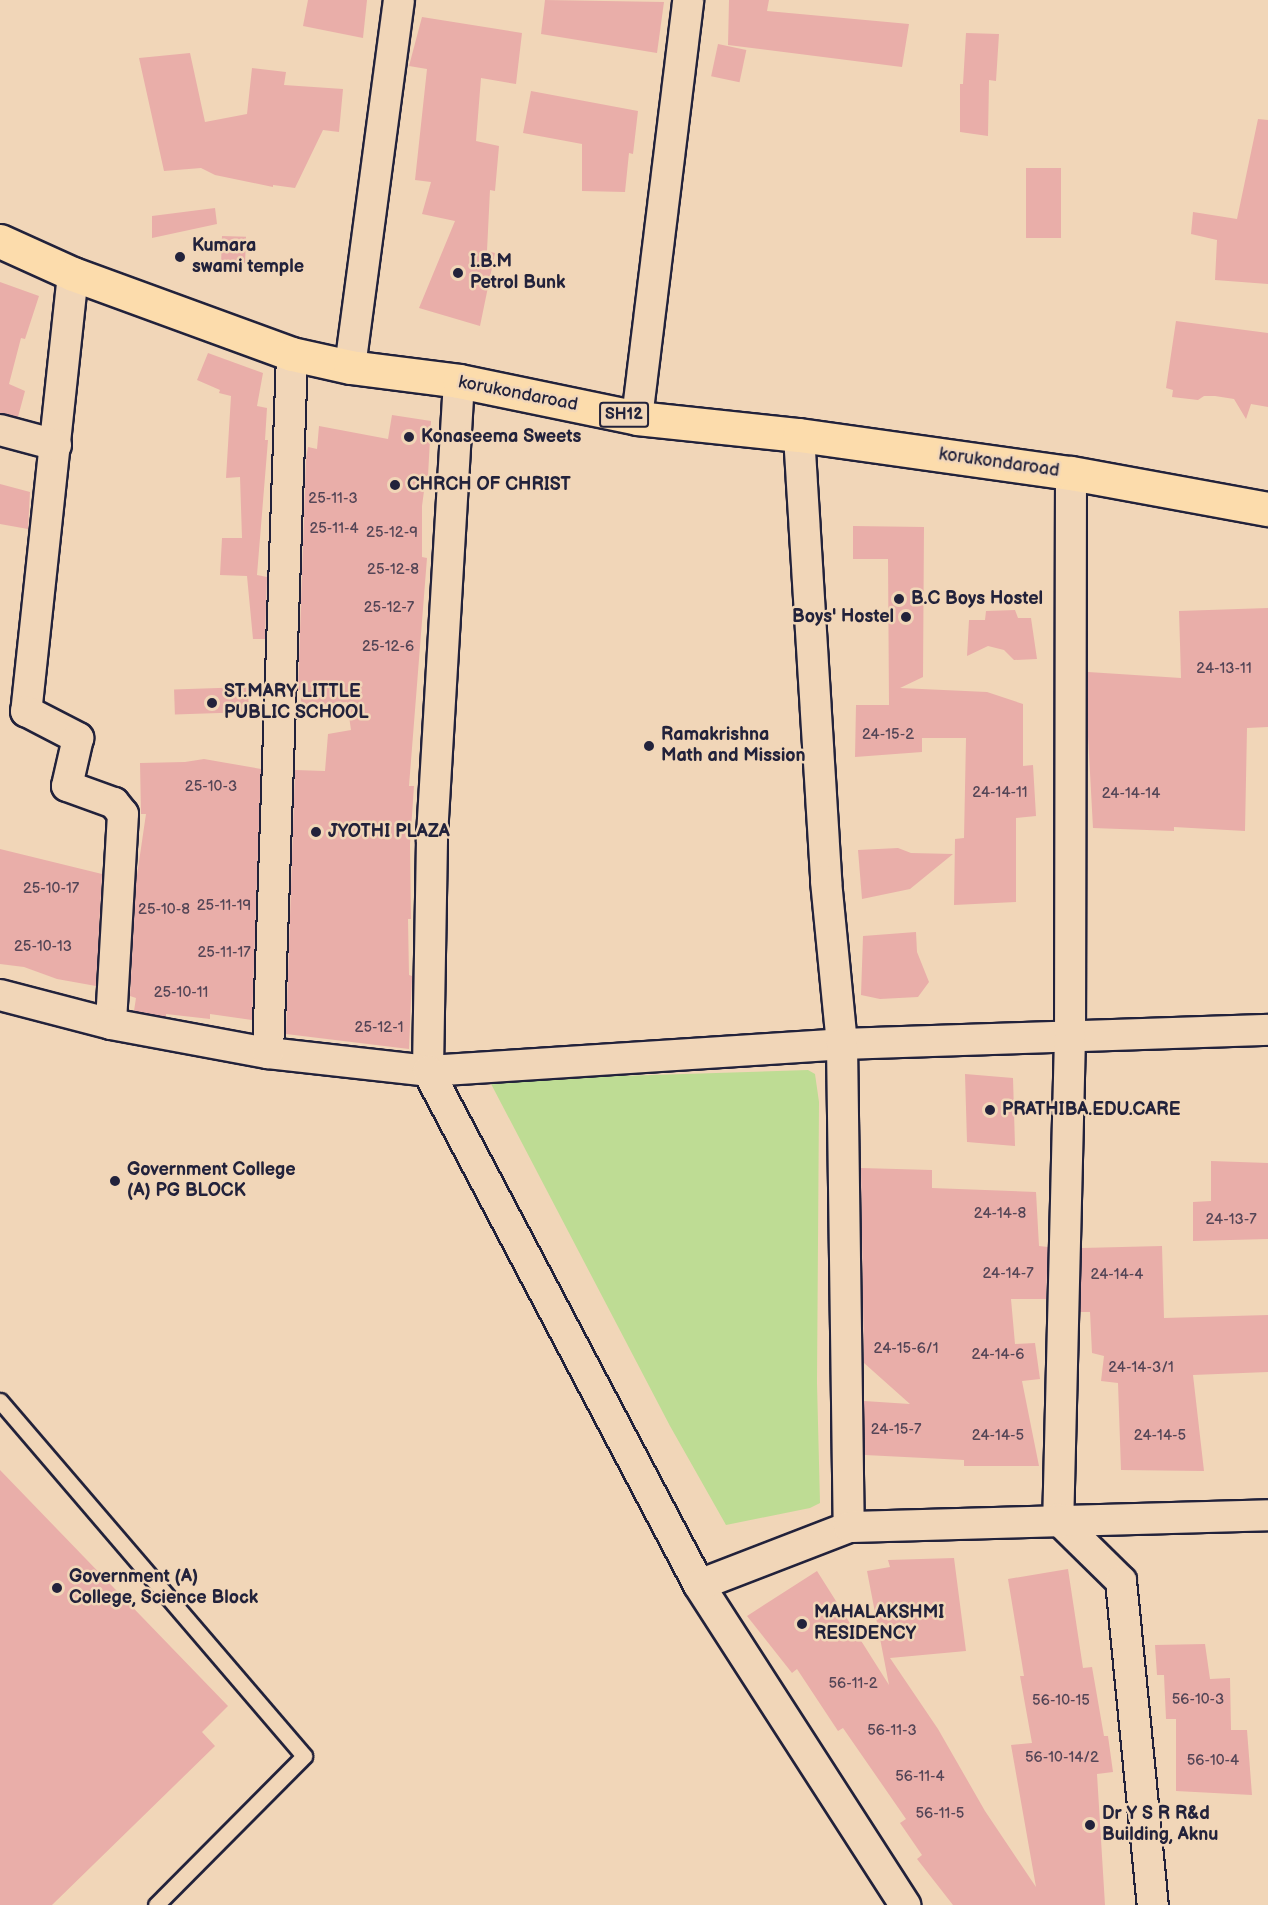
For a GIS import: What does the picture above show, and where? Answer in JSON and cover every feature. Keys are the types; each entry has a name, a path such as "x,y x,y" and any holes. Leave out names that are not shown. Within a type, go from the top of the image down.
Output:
{"main road":[{"name":"korukondaroad","path":"0,241 73,274 292,354 350,367 459,381 638,418 799,435 1071,473 1268,509"}],"street":[{"path":"350,367 399,0"},
{"path":"638,418 688,0"},
{"path":"73,274 26,711 78,738 68,786 114,803 123,814 111,1024"},
{"path":"268,1053 292,354"},
{"path":"459,381 432,840 428,1071 699,1585 905,1905"},
{"path":"0,430 56,445"},
{"path":"799,435 826,881 842,1044 849,1527"},
{"path":"1071,473 1070,1037 1058,1520 1121,1581 1153,1905"},
{"path":"0,995 111,1024 268,1053 428,1071 842,1044 1268,1030"},
{"path":"699,1585 849,1527 1268,1515"}],"lane":[{"path":"0,1401 304,1756 156,1905"}],"green space":[{"path":"808,1070 815,1074 819,1102 817,1383 820,1503 810,1508 726,1525 670,1426 489,1080"}],"building":[{"path":"308,0 367,0 363,38 303,26"},
{"path":"545,0 664,2 657,53 541,34"},
{"path":"729,0 769,0 767,11 909,24 902,67 728,45"},
{"path":"422,17 522,33 516,84 481,78 476,141 499,146 495,191 490,190 487,251 495,253 480,326 419,308 455,221 422,214 431,182 415,180 427,69 409,66"},
{"path":"966,33 999,34 996,81 989,80 988,136 960,132 960,84 963,84"},
{"path":"718,44 746,50 740,82 711,76"},
{"path":"190,53 205,122 247,114 252,68 286,72 284,85 343,89 339,132 323,130 295,188 273,185 273,187 215,175 201,168 164,171 139,58"},
{"path":"531,91 638,111 633,154 629,153 625,192 582,191 582,144 523,133"},
{"path":"1258,119 1268,120 1268,284 1215,280 1217,240 1191,234 1193,212 1237,219"},
{"path":"1026,168 1061,168 1061,238 1026,238"},
{"path":"215,208 217,224 152,238 152,216"},
{"path":"222,236 246,237 245,263 221,262"},
{"path":"0,282 39,296 25,339 21,338 9,384 25,391 18,417 0,413"},
{"path":"1176,321 1268,333 1268,407 1251,404 1246,419 1234,399 1215,396 1204,396 1198,400 1172,397 1173,390 1166,388"},
{"path":"208,353 263,373 257,406 267,408 265,440 268,440 257,575 267,577 265,639 253,639 247,576 220,575 222,538 242,538 240,477 226,478 231,396 219,393 220,390 197,380"},
{"path":"392,415 431,421 428,476 426,476 422,506 422,557 427,558 409,786 414,786 410,844 411,919 408,919 409,975 412,976 409,1049 286,1034 295,770 325,771 328,734 351,730 347,702 300,707 302,690 298,690 308,447 317,449 319,426 388,439"},
{"path":"0,484 30,492 28,529 0,524"},
{"path":"853,526 924,527 923,677 900,688 987,692 1023,704 1023,766 1033,765 1036,816 1016,818 1016,902 954,905 955,839 964,838 966,738 922,738 922,752 855,757 856,705 889,705 888,559 853,559"},
{"path":"1268,608 1268,727 1247,728 1245,831 1174,827 1174,831 1093,828 1088,736 1088,672 1181,678 1179,611"},
{"path":"1015,610 1018,618 1031,618 1037,659 1014,660 1004,650 988,646 967,656 969,620 985,620 986,611"},
{"name":"ST.MARY LITTLE PUBLIC SCHOOL","path":"248,687 249,712 175,715 174,690"},
{"path":"204,759 261,769 252,1020 210,1014 210,1019 166,1014 166,1017 134,1011 136,998 130,996 136,882 146,814 141,814 140,763 185,762"},
{"path":"898,848 911,853 953,854 910,889 862,899 858,850"},
{"path":"0,849 102,874 96,986 57,979 24,967 0,964"},
{"path":"916,932 917,952 929,982 918,997 880,999 861,995 863,936"},
{"name":"PRATHIBA.EDU.CARE","path":"965,1074 1013,1078 1015,1146 967,1142"},
{"path":"1211,1161 1268,1163 1268,1239 1193,1241 1193,1202 1211,1201"},
{"path":"861,1168 932,1170 932,1188 1036,1192 1039,1246 1048,1247 1046,1299 1011,1299 1015,1344 1035,1343 1040,1379 1022,1381 1039,1466 964,1466 964,1460 865,1455 864,1401 910,1404 864,1363"},
{"path":"1162,1246 1164,1318 1268,1315 1268,1372 1193,1375 1204,1471 1121,1470 1118,1383 1101,1381 1104,1356 1092,1353 1090,1312 1080,1312 1082,1248"},
{"name":"Government (A) College, Science Block","path":"0,1470 228,1706 202,1732 215,1746 52,1905 0,1905"},
{"path":"954,1558 966,1651 890,1658 938,1729 985,1811 1036,1887 1011,1745 1032,1743 1020,1676 1024,1676 1008,1579 1068,1569 1083,1668 1092,1667 1104,1736 1108,1736 1113,1772 1097,1774 1105,1905 953,1905 917,1859 922,1855 900,1823 906,1819 843,1728 838,1731 797,1669 792,1673 747,1616 817,1571 889,1685 867,1571 890,1567 888,1560"},
{"path":"1205,1644 1210,1679 1230,1678 1231,1730 1247,1730 1252,1795 1176,1791 1176,1719 1166,1719 1164,1675 1157,1675 1155,1645"}],"place":[{"name":"Kumara swami temple","path":"180,257"},
{"name":"I.B.M Petrol Bunk","path":"458,273"},
{"name":"Konaseema Sweets","path":"409,437"},
{"name":"CHRCH OF CHRIST","path":"395,485"},
{"name":"B.C Boys Hostel","path":"899,599"},
{"name":"Boys' Hostel","path":"906,617"},
{"name":"ST.MARY LITTLE PUBLIC SCHOOL","path":"212,703"},
{"name":"Ramakrishna Math and Mission","path":"649,746"},
{"name":"JYOTHI PLAZA","path":"316,832"},
{"name":"PRATHIBA.EDU.CARE","path":"990,1110"},
{"name":"Government College (A) PG BLOCK","path":"115,1181"},
{"name":"Government (A) College, Science Block","path":"57,1588"},
{"name":"MAHALAKSHMI RESIDENCY","path":"802,1624"},
{"name":"Dr Y S R R&d Building, Aknu","path":"1090,1825"}]}
